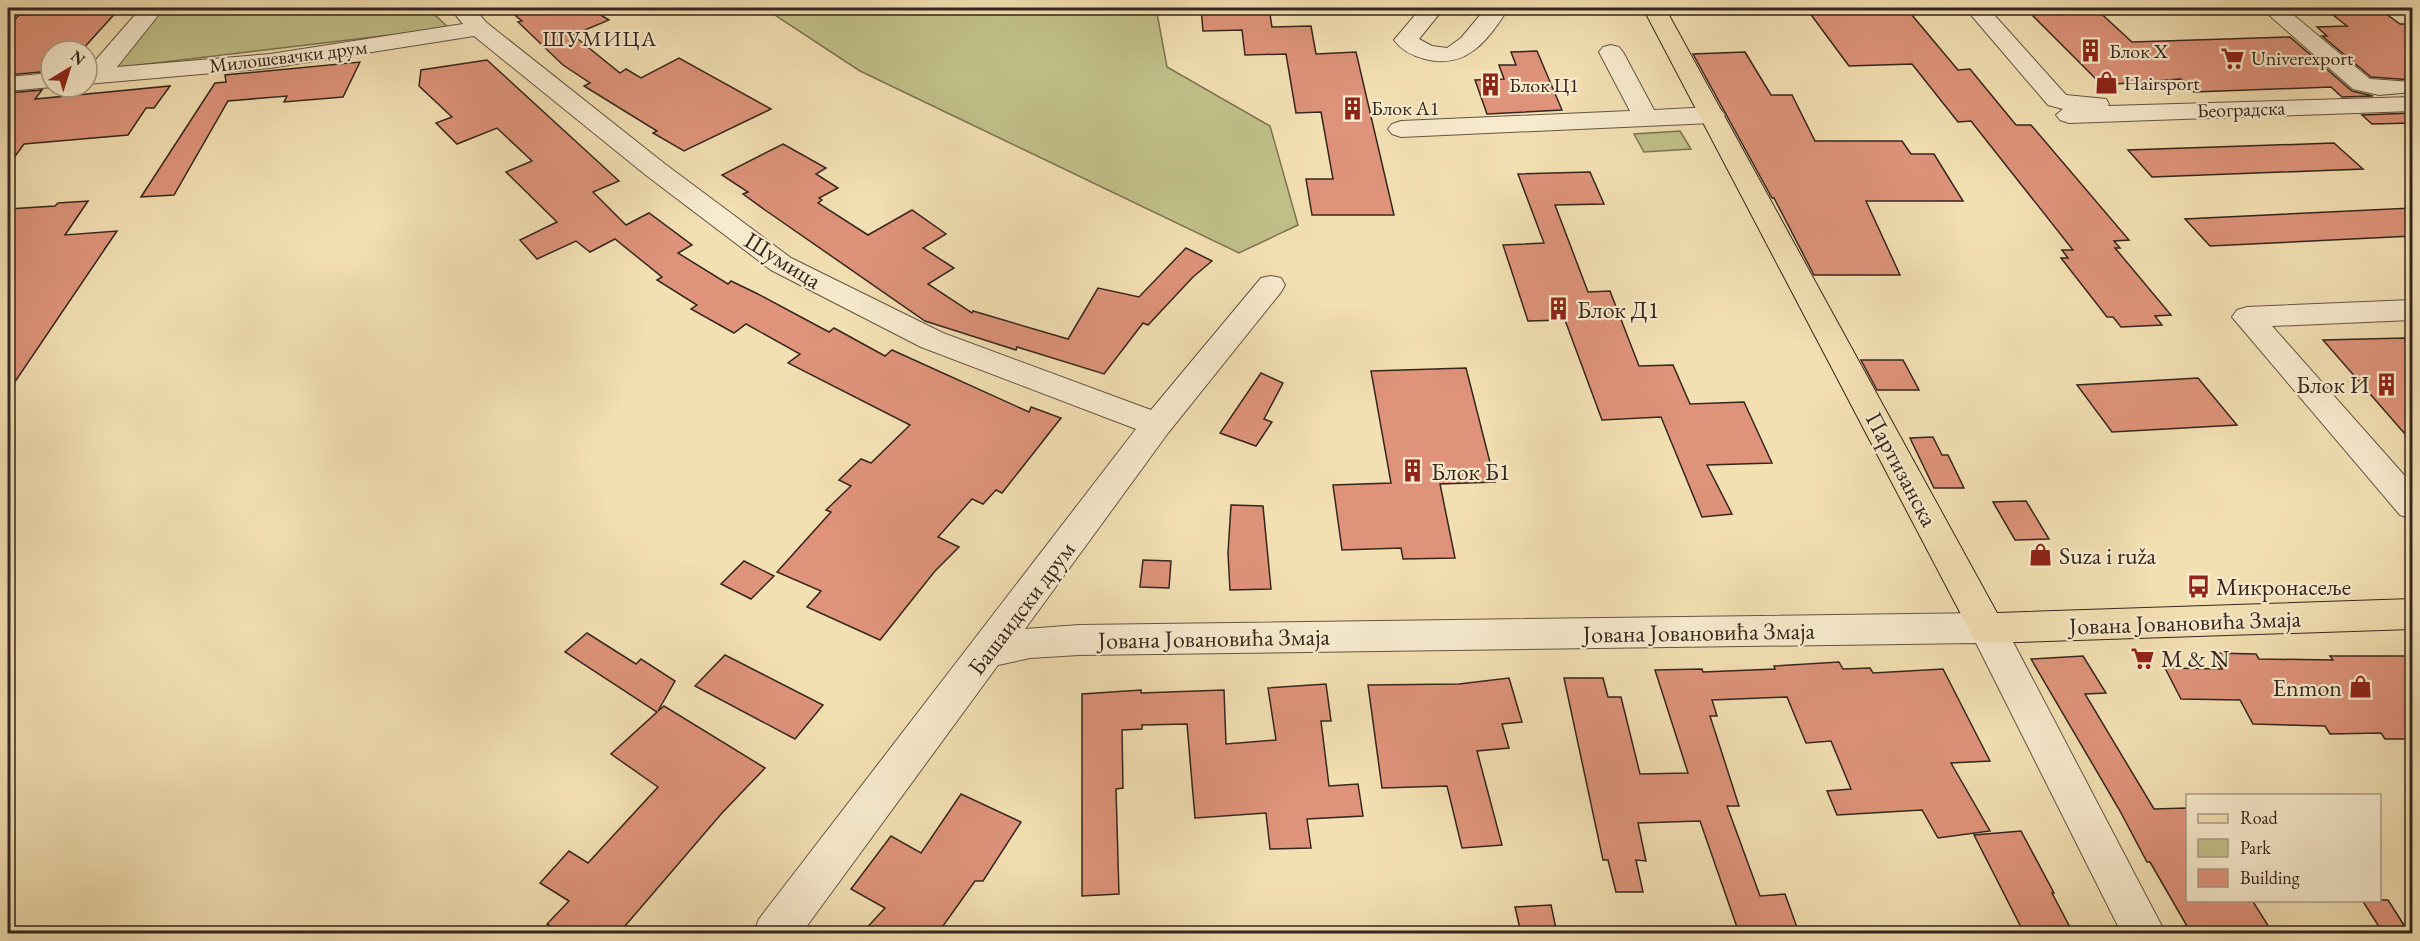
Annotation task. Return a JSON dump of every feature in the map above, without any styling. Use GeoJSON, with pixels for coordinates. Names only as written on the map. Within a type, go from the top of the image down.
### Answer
{"type":"FeatureCollection","features":[{"type":"Feature","properties":{"kind":"main road","name":"Партизанска"},"geometry":{"type":"LineString","coordinates":[[1654,8],[1987,628]]}},
{"type":"Feature","properties":{"kind":"main road","name":"Јована Јовановића Змаја"},"geometry":{"type":"LineString","coordinates":[[1987,628],[2412,614]]}},
{"type":"Feature","properties":{"kind":"street","name":"Милошевачки друм"},"geometry":{"type":"LineString","coordinates":[[99,69],[153,8]]}},
{"type":"Feature","properties":{"kind":"street"},"geometry":{"type":"LineString","coordinates":[[1433,8],[1406,40],[1414,48],[1436,54],[1460,51],[1495,11]]}},
{"type":"Feature","properties":{"kind":"street"},"geometry":{"type":"LineString","coordinates":[[1470,8],[1495,11]]}},
{"type":"Feature","properties":{"kind":"street"},"geometry":{"type":"LineString","coordinates":[[1976,8],[2057,100],[2089,105],[2202,98]]}},
{"type":"Feature","properties":{"kind":"street"},"geometry":{"type":"LineString","coordinates":[[2272,8],[2362,84],[2379,88],[2412,87]]}},
{"type":"Feature","properties":{"kind":"street","name":"Милошевачки друм"},"geometry":{"type":"LineString","coordinates":[[99,76],[270,61],[470,18]]}},
{"type":"Feature","properties":{"kind":"street","name":"Шумица"},"geometry":{"type":"LineString","coordinates":[[470,18],[656,170],[781,264],[932,340],[1157,425]]}},
{"type":"Feature","properties":{"kind":"street"},"geometry":{"type":"LineString","coordinates":[[1611,52],[1646,118]]}},
{"type":"Feature","properties":{"kind":"street"},"geometry":{"type":"LineString","coordinates":[[8,84],[39,81]]}},
{"type":"Feature","properties":{"kind":"street","name":"Београдска"},"geometry":{"type":"LineString","coordinates":[[2412,104],[2077,124],[2412,123]]}},
{"type":"Feature","properties":{"kind":"street"},"geometry":{"type":"LineString","coordinates":[[1401,129],[1712,115]]}},
{"type":"Feature","properties":{"kind":"street","name":"Башаидски друм"},"geometry":{"type":"LineString","coordinates":[[774,933],[1157,425],[1271,285]]}},
{"type":"Feature","properties":{"kind":"street"},"geometry":{"type":"LineString","coordinates":[[2412,310],[2247,317],[2412,506]]}},
{"type":"Feature","properties":{"kind":"street","name":"Јована Јовановића Змаја"},"geometry":{"type":"LineString","coordinates":[[987,652],[1030,643],[1078,640],[1987,628]]}},
{"type":"Feature","properties":{"kind":"street","name":"Партизанска"},"geometry":{"type":"LineString","coordinates":[[1987,628],[2145,933]]}},
{"type":"Feature","properties":{"kind":"green space"},"geometry":{"type":"Polygon","coordinates":[[[163,8],[427,8],[449,28],[114,68],[163,8]]]}},
{"type":"Feature","properties":{"kind":"green space"},"geometry":{"type":"Polygon","coordinates":[[[764,8],[1156,8],[1167,67],[1270,126],[1298,225],[1239,253],[860,71],[764,8]]]}},
{"type":"Feature","properties":{"kind":"green space"},"geometry":{"type":"Polygon","coordinates":[[[1680,131],[1691,149],[1644,152],[1634,134],[1680,131]]]}},
{"type":"Feature","properties":{"kind":"building"},"geometry":{"type":"Polygon","coordinates":[[[74,8],[120,8],[92,39],[39,39],[39,72],[8,75],[8,27],[19,15],[70,13],[74,8]]]}},
{"type":"Feature","properties":{"kind":"building"},"geometry":{"type":"Polygon","coordinates":[[[506,8],[589,8],[609,20],[573,35],[620,73],[626,69],[641,78],[679,58],[771,109],[684,151],[653,133],[657,131],[584,86],[590,83],[563,65],[518,22],[522,21],[506,8]]]}},
{"type":"Feature","properties":{"kind":"building","name":"Блок А1"},"geometry":{"type":"Polygon","coordinates":[[[1201,8],[1269,8],[1272,27],[1311,26],[1316,54],[1356,52],[1394,215],[1312,215],[1306,179],[1333,179],[1321,112],[1296,113],[1286,54],[1245,55],[1242,30],[1203,31],[1201,8]]]}},
{"type":"Feature","properties":{"kind":"building"},"geometry":{"type":"Polygon","coordinates":[[[1806,8],[1906,8],[1958,70],[1970,69],[2016,125],[2031,125],[2129,240],[2114,241],[2120,248],[2115,248],[2171,315],[2155,316],[2162,325],[2121,327],[2113,317],[2107,317],[2061,258],[2068,258],[2062,250],[2073,250],[1971,121],[1958,122],[1912,64],[1849,66],[1806,8]]]}},
{"type":"Feature","properties":{"kind":"building"},"geometry":{"type":"Polygon","coordinates":[[[2025,8],[2095,8],[2132,42],[2290,37],[2352,91],[2373,96],[2342,97],[2331,87],[2194,92],[2181,79],[2102,85],[2025,8]]]}},
{"type":"Feature","properties":{"kind":"building"},"geometry":{"type":"Polygon","coordinates":[[[2324,8],[2378,8],[2400,24],[2412,24],[2412,80],[2371,77],[2322,36],[2327,36],[2317,27],[2347,26],[2324,8]]]}},
{"type":"Feature","properties":{"kind":"building","name":"Блок Ц1"},"geometry":{"type":"Polygon","coordinates":[[[1537,51],[1562,110],[1487,114],[1475,80],[1504,79],[1499,65],[1516,65],[1511,52],[1537,51]]]}},
{"type":"Feature","properties":{"kind":"building"},"geometry":{"type":"Polygon","coordinates":[[[1745,52],[1771,95],[1792,95],[1815,141],[1902,141],[1911,154],[1934,154],[1963,201],[1866,201],[1900,275],[1814,275],[1774,198],[1693,54],[1745,52]]]}},
{"type":"Feature","properties":{"kind":"building"},"geometry":{"type":"Polygon","coordinates":[[[487,60],[619,181],[593,192],[626,225],[649,213],[692,245],[678,253],[728,284],[731,281],[829,332],[834,328],[885,356],[892,350],[1029,412],[1031,407],[1061,418],[1002,493],[996,490],[983,504],[972,499],[938,537],[959,547],[935,571],[880,640],[807,607],[821,591],[777,572],[831,512],[826,510],[851,486],[839,480],[861,459],[871,463],[910,425],[788,363],[800,354],[746,324],[734,333],[691,309],[697,305],[657,280],[662,277],[615,239],[590,252],[576,241],[537,259],[520,240],[557,222],[506,172],[532,161],[497,128],[457,144],[436,123],[452,117],[419,86],[421,70],[487,60]]]}},
{"type":"Feature","properties":{"kind":"building"},"geometry":{"type":"Polygon","coordinates":[[[360,62],[343,97],[284,102],[287,96],[228,101],[174,195],[141,197],[215,83],[226,82],[225,75],[360,62]]]}},
{"type":"Feature","properties":{"kind":"building"},"geometry":{"type":"Polygon","coordinates":[[[170,86],[154,108],[146,108],[128,135],[24,144],[8,166],[8,93],[39,90],[35,99],[99,99],[99,93],[170,86]]]}},
{"type":"Feature","properties":{"kind":"building"},"geometry":{"type":"Polygon","coordinates":[[[2412,113],[2412,123],[2372,124],[2362,115],[2412,113]]]}},
{"type":"Feature","properties":{"kind":"building"},"geometry":{"type":"Polygon","coordinates":[[[2334,143],[2363,169],[2152,177],[2128,150],[2334,143]]]}},
{"type":"Feature","properties":{"kind":"building"},"geometry":{"type":"Polygon","coordinates":[[[783,144],[826,168],[816,174],[838,188],[819,198],[822,200],[818,203],[868,235],[912,210],[946,234],[923,248],[954,268],[928,284],[972,313],[973,311],[1068,339],[1098,288],[1139,297],[1186,248],[1212,261],[1193,277],[1148,325],[1143,323],[1104,374],[1017,347],[1016,350],[925,321],[765,210],[743,194],[748,192],[722,175],[783,144]]]}},
{"type":"Feature","properties":{"kind":"building","name":"Блок Д1"},"geometry":{"type":"Polygon","coordinates":[[[1590,172],[1604,204],[1555,205],[1588,292],[1610,291],[1639,366],[1673,365],[1690,404],[1744,402],[1772,463],[1707,465],[1732,514],[1702,517],[1661,417],[1602,420],[1565,320],[1528,321],[1503,245],[1544,243],[1518,174],[1590,172]]]}},
{"type":"Feature","properties":{"kind":"building"},"geometry":{"type":"Polygon","coordinates":[[[88,201],[65,235],[117,231],[8,392],[8,209],[88,201]]]}},
{"type":"Feature","properties":{"kind":"building"},"geometry":{"type":"Polygon","coordinates":[[[2412,208],[2412,236],[2272,243],[2210,246],[2185,219],[2412,208]]]}},
{"type":"Feature","properties":{"kind":"building","name":"Блок И"},"geometry":{"type":"Polygon","coordinates":[[[2406,338],[2412,346],[2412,442],[2323,340],[2406,338]]]}},
{"type":"Feature","properties":{"kind":"building"},"geometry":{"type":"Polygon","coordinates":[[[1861,360],[1903,360],[1919,390],[1877,390],[1861,360]]]}},
{"type":"Feature","properties":{"kind":"building","name":"Блок Б1"},"geometry":{"type":"Polygon","coordinates":[[[1466,368],[1495,482],[1440,484],[1455,558],[1403,559],[1401,548],[1342,550],[1333,485],[1391,483],[1371,371],[1466,368]]]}},
{"type":"Feature","properties":{"kind":"building"},"geometry":{"type":"Polygon","coordinates":[[[1261,373],[1283,383],[1264,419],[1272,422],[1256,446],[1220,433],[1261,373]]]}},
{"type":"Feature","properties":{"kind":"building"},"geometry":{"type":"Polygon","coordinates":[[[2198,378],[2237,425],[2112,432],[2077,385],[2198,378]]]}},
{"type":"Feature","properties":{"kind":"building"},"geometry":{"type":"Polygon","coordinates":[[[1933,437],[1942,455],[1948,455],[1964,488],[1934,488],[1910,438],[1933,437]]]}},
{"type":"Feature","properties":{"kind":"building"},"geometry":{"type":"Polygon","coordinates":[[[2026,501],[2049,539],[2015,540],[1993,502],[2026,501]]]}},
{"type":"Feature","properties":{"kind":"building"},"geometry":{"type":"Polygon","coordinates":[[[1231,505],[1263,506],[1271,589],[1230,590],[1228,553],[1231,505]]]}},
{"type":"Feature","properties":{"kind":"building"},"geometry":{"type":"Polygon","coordinates":[[[1143,560],[1171,561],[1169,588],[1140,587],[1143,560]]]}},
{"type":"Feature","properties":{"kind":"building"},"geometry":{"type":"Polygon","coordinates":[[[744,561],[774,576],[751,599],[721,584],[744,561]]]}},
{"type":"Feature","properties":{"kind":"building"},"geometry":{"type":"Polygon","coordinates":[[[587,633],[636,664],[641,659],[675,681],[658,711],[664,706],[765,768],[722,813],[619,933],[562,933],[547,924],[569,901],[540,883],[569,851],[588,863],[658,787],[611,754],[657,712],[565,652],[587,633]]]}},
{"type":"Feature","properties":{"kind":"building"},"geometry":{"type":"Polygon","coordinates":[[[2213,653],[2256,654],[2259,659],[2333,660],[2330,656],[2412,656],[2412,739],[2385,739],[2381,733],[2330,734],[2325,726],[2253,724],[2240,700],[2181,699],[2165,668],[2222,669],[2213,653]]]}},
{"type":"Feature","properties":{"kind":"building"},"geometry":{"type":"Polygon","coordinates":[[[725,655],[823,705],[795,739],[695,686],[725,655]]]}},
{"type":"Feature","properties":{"kind":"building"},"geometry":{"type":"Polygon","coordinates":[[[2083,656],[2106,693],[2085,694],[2154,809],[2186,808],[2186,902],[2253,902],[2269,927],[2191,933],[2150,862],[2147,862],[2120,811],[2031,659],[2083,656]]]}},
{"type":"Feature","properties":{"kind":"building"},"geometry":{"type":"Polygon","coordinates":[[[1839,662],[1843,669],[1870,668],[1873,673],[1943,669],[1990,761],[1951,763],[1990,831],[1938,838],[1922,810],[1837,815],[1827,791],[1851,789],[1831,741],[1806,743],[1787,697],[1712,700],[1717,716],[1710,716],[1739,806],[1727,806],[1760,896],[1785,894],[1799,933],[1739,933],[1700,821],[1638,823],[1646,861],[1636,860],[1643,892],[1616,892],[1608,860],[1603,860],[1564,678],[1603,678],[1608,697],[1621,697],[1640,774],[1688,773],[1655,670],[1702,669],[1703,672],[1775,669],[1774,666],[1839,662]]]}},
{"type":"Feature","properties":{"kind":"building"},"geometry":{"type":"Polygon","coordinates":[[[1509,678],[1522,722],[1502,724],[1509,748],[1477,751],[1502,845],[1462,848],[1447,786],[1382,788],[1368,685],[1459,684],[1509,678]]]}},
{"type":"Feature","properties":{"kind":"building"},"geometry":{"type":"Polygon","coordinates":[[[1326,684],[1331,721],[1321,721],[1329,786],[1358,784],[1363,816],[1307,819],[1311,848],[1270,849],[1266,813],[1195,818],[1187,724],[1142,725],[1142,729],[1122,730],[1123,788],[1116,789],[1119,894],[1082,896],[1082,694],[1141,690],[1141,693],[1224,690],[1226,744],[1276,740],[1268,688],[1326,684]]]}},
{"type":"Feature","properties":{"kind":"building"},"geometry":{"type":"Polygon","coordinates":[[[961,794],[1021,822],[983,881],[975,881],[938,933],[862,933],[885,908],[851,889],[891,836],[921,853],[961,794]]]}},
{"type":"Feature","properties":{"kind":"building"},"geometry":{"type":"Polygon","coordinates":[[[2021,831],[2073,933],[2024,933],[1974,835],[2021,831]]]}},
{"type":"Feature","properties":{"kind":"building"},"geometry":{"type":"Polygon","coordinates":[[[2388,900],[2409,933],[2383,933],[2363,902],[2388,900]]]}},
{"type":"Feature","properties":{"kind":"building"},"geometry":{"type":"Polygon","coordinates":[[[1551,905],[1557,933],[1521,933],[1515,907],[1551,905]]]}},
{"type":"Feature","properties":{"kind":"place","name":"Блок Х"},"geometry":{"type":"Point","coordinates":[2091,51]}},
{"type":"Feature","properties":{"kind":"place","name":"Univerexport"},"geometry":{"type":"Point","coordinates":[2233,58]}},
{"type":"Feature","properties":{"kind":"place","name":"Hairsport"},"geometry":{"type":"Point","coordinates":[2106,83]}},
{"type":"Feature","properties":{"kind":"place","name":"Блок Ц1"},"geometry":{"type":"Point","coordinates":[1491,85]}},
{"type":"Feature","properties":{"kind":"place","name":"Блок А1"},"geometry":{"type":"Point","coordinates":[1353,108]}},
{"type":"Feature","properties":{"kind":"place","name":"Блок Д1"},"geometry":{"type":"Point","coordinates":[1559,309]}},
{"type":"Feature","properties":{"kind":"place","name":"Блок И"},"geometry":{"type":"Point","coordinates":[2387,384]}},
{"type":"Feature","properties":{"kind":"place","name":"Блок Б1"},"geometry":{"type":"Point","coordinates":[1413,471]}},
{"type":"Feature","properties":{"kind":"place","name":"Suza i ruža"},"geometry":{"type":"Point","coordinates":[2041,555]}},
{"type":"Feature","properties":{"kind":"place","name":"Микронасеље"},"geometry":{"type":"Point","coordinates":[2198,586]}},
{"type":"Feature","properties":{"kind":"place","name":"M & N"},"geometry":{"type":"Point","coordinates":[2143,658]}},
{"type":"Feature","properties":{"kind":"place","name":"Enmon"},"geometry":{"type":"Point","coordinates":[2360,687]}},
{"type":"Feature","properties":{"kind":"district","name":"ШУМИЦА"},"geometry":{"type":"Point","coordinates":[600,38]}}]}
